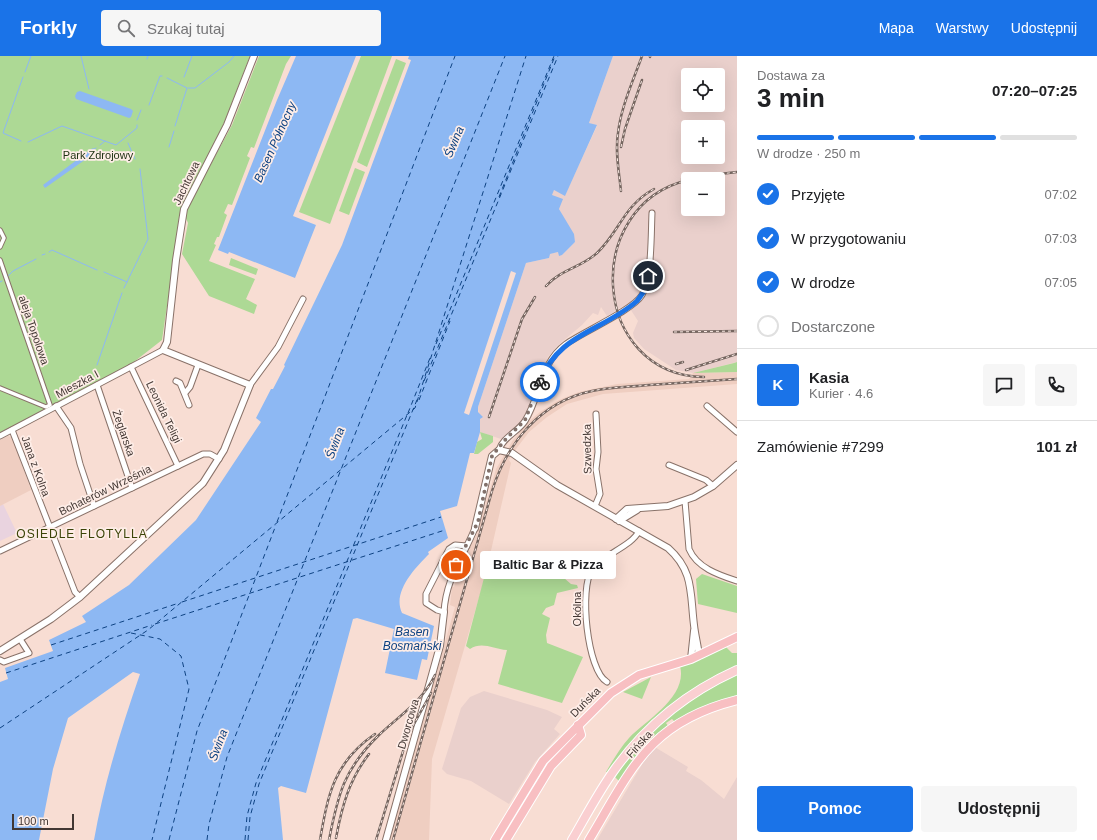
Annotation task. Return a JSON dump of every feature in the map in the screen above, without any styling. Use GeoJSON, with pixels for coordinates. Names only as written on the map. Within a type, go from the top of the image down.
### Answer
{"type":"FeatureCollection","features":[{"type":"Feature","properties":{"kind":"highway","name":"Duńska"},"geometry":{"type":"LineString","coordinates":[[495,840],[543,761],[606,697],[624,684],[645,673],[695,658],[737,637]]}},
{"type":"Feature","properties":{"kind":"highway","name":"Fińska"},"geometry":{"type":"LineString","coordinates":[[589,840],[627,776],[652,743],[671,728],[692,715],[709,708],[737,700]]}},
{"type":"Feature","properties":{"kind":"highway"},"geometry":{"type":"LineString","coordinates":[[506,840],[551,766],[581,735],[578,725]]}},
{"type":"Feature","properties":{"kind":"main road"},"geometry":{"type":"LineString","coordinates":[[572,840],[611,774],[643,735],[661,718],[692,694],[737,670]]}},
{"type":"Feature","properties":{"kind":"street","name":"Jachtowa"},"geometry":{"type":"LineString","coordinates":[[163,350],[167,342],[174,274],[184,209],[227,125],[254,56]]}},
{"type":"Feature","properties":{"kind":"street"},"geometry":{"type":"LineString","coordinates":[[652,213],[648,276],[643,294],[634,304],[559,350],[544,370],[525,420],[505,440],[499,450],[512,453],[557,485],[668,548],[684,566],[691,588],[695,658]]}},
{"type":"Feature","properties":{"kind":"street"},"geometry":{"type":"LineString","coordinates":[[0,230],[4,238],[0,247]]}},
{"type":"Feature","properties":{"kind":"street","name":"aleja Topolowa"},"geometry":{"type":"LineString","coordinates":[[0,260],[50,405],[46,407],[0,388]]}},
{"type":"Feature","properties":{"kind":"street"},"geometry":{"type":"LineString","coordinates":[[0,651],[20,639],[80,597],[191,495],[202,483],[219,459],[250,385],[278,347],[303,299]]}},
{"type":"Feature","properties":{"kind":"street"},"geometry":{"type":"LineString","coordinates":[[163,350],[250,385]]}},
{"type":"Feature","properties":{"kind":"street","name":"Mieszka I"},"geometry":{"type":"LineString","coordinates":[[0,436],[163,350]]}},
{"type":"Feature","properties":{"kind":"street"},"geometry":{"type":"LineString","coordinates":[[184,393],[190,386],[198,365]]}},
{"type":"Feature","properties":{"kind":"street","name":"Leonida Teligi"},"geometry":{"type":"LineString","coordinates":[[131,367],[178,466]]}},
{"type":"Feature","properties":{"kind":"street"},"geometry":{"type":"LineString","coordinates":[[176,381],[180,383],[189,405]]}},
{"type":"Feature","properties":{"kind":"street","name":"Żeglarska"},"geometry":{"type":"LineString","coordinates":[[97,385],[132,488]]}},
{"type":"Feature","properties":{"kind":"street"},"geometry":{"type":"LineString","coordinates":[[56,406],[71,428],[80,464],[94,506]]}},
{"type":"Feature","properties":{"kind":"street"},"geometry":{"type":"LineString","coordinates":[[707,406],[737,432]]}},
{"type":"Feature","properties":{"kind":"street","name":"Szwedzka"},"geometry":{"type":"LineString","coordinates":[[595,506],[600,495],[596,469],[598,452],[596,414]]}},
{"type":"Feature","properties":{"kind":"street","name":"Jana z Kolna"},"geometry":{"type":"LineString","coordinates":[[12,430],[75,592],[80,597]]}},
{"type":"Feature","properties":{"kind":"street","name":"Dworcowa"},"geometry":{"type":"LineString","coordinates":[[386,840],[439,650],[448,584],[475,528],[490,463],[494,453],[499,450]]}},
{"type":"Feature","properties":{"kind":"street","name":"Bohaterów Września"},"geometry":{"type":"LineString","coordinates":[[0,551],[205,454],[219,459]]}},
{"type":"Feature","properties":{"kind":"street"},"geometry":{"type":"LineString","coordinates":[[669,465],[706,480],[713,486]]}},
{"type":"Feature","properties":{"kind":"street"},"geometry":{"type":"LineString","coordinates":[[618,520],[627,509],[635,511],[685,501],[713,486],[737,465]]}},
{"type":"Feature","properties":{"kind":"street"},"geometry":{"type":"LineString","coordinates":[[685,501],[688,549],[691,555],[695,561],[706,568],[737,581]]}},
{"type":"Feature","properties":{"kind":"street"},"geometry":{"type":"LineString","coordinates":[[635,511],[631,520],[636,530]]}},
{"type":"Feature","properties":{"kind":"street","name":"Okólna"},"geometry":{"type":"LineString","coordinates":[[607,682],[595,668],[585,624],[587,579],[596,565],[632,540],[636,530]]}},
{"type":"Feature","properties":{"kind":"street"},"geometry":{"type":"LineString","coordinates":[[444,612],[436,610],[426,603],[426,594],[449,549],[455,545],[467,546]]}},
{"type":"Feature","properties":{"kind":"street"},"geometry":{"type":"LineString","coordinates":[[0,660],[4,662],[28,651],[20,639]]}},
{"type":"Feature","properties":{"kind":"shaded area"},"geometry":{"type":"Polygon","coordinates":[[[613,56],[737,56],[737,362],[693,373],[676,370],[644,349],[634,338],[633,333],[638,321],[627,304],[607,316],[601,307],[598,315],[593,313],[582,325],[557,346],[548,357],[525,416],[519,425],[501,439],[480,432],[478,407],[526,263],[549,258],[549,254],[558,252],[562,255],[575,242],[559,209],[559,199],[551,195],[554,190],[565,195],[597,126],[589,123],[613,56]]]}},
{"type":"Feature","properties":{"kind":"shaded area"},"geometry":{"type":"Polygon","coordinates":[[[737,372],[737,384],[603,394],[567,404],[547,417],[529,432],[516,449],[509,460],[511,463],[485,577],[432,759],[429,840],[389,840],[455,607],[450,605],[452,587],[454,587],[464,557],[477,534],[496,469],[513,440],[528,422],[540,412],[559,400],[579,392],[617,384],[689,379],[693,373],[737,372]]]}},
{"type":"Feature","properties":{"kind":"shaded area"},"geometry":{"type":"Polygon","coordinates":[[[8,436],[12,437],[31,490],[0,506],[0,440],[8,436]]]}},
{"type":"Feature","properties":{"kind":"shaded area"},"geometry":{"type":"Polygon","coordinates":[[[3,504],[17,533],[0,541],[0,506],[3,504]]]}},
{"type":"Feature","properties":{"kind":"shaded area"},"geometry":{"type":"Polygon","coordinates":[[[484,691],[547,710],[562,717],[554,729],[560,734],[535,762],[509,804],[471,781],[447,774],[442,769],[461,708],[470,697],[484,691]]]}},
{"type":"Feature","properties":{"kind":"shaded area"},"geometry":{"type":"Polygon","coordinates":[[[653,746],[688,767],[686,771],[701,780],[724,799],[737,777],[737,840],[597,840],[653,746]]]}},
{"type":"Feature","properties":{"kind":"green space","name":"Park Zdrojowy"},"geometry":{"type":"Polygon","coordinates":[[[0,56],[250,56],[221,131],[181,211],[162,340],[130,365],[0,433],[0,56]]]}},
{"type":"Feature","properties":{"kind":"green space"},"geometry":{"type":"Polygon","coordinates":[[[259,56],[291,56],[286,64],[254,148],[251,147],[247,156],[250,158],[232,205],[228,204],[224,213],[227,215],[219,237],[217,237],[214,244],[216,245],[209,261],[255,279],[246,299],[257,305],[254,314],[209,296],[182,254],[188,223],[184,214],[232,125],[259,56]]]}},
{"type":"Feature","properties":{"kind":"green space"},"geometry":{"type":"Polygon","coordinates":[[[361,56],[392,56],[330,224],[299,212],[361,56]]]}},
{"type":"Feature","properties":{"kind":"green space"},"geometry":{"type":"Polygon","coordinates":[[[396,59],[406,63],[367,167],[357,162],[396,59]]]}},
{"type":"Feature","properties":{"kind":"green space"},"geometry":{"type":"Polygon","coordinates":[[[355,168],[365,172],[349,215],[339,211],[355,168]]]}},
{"type":"Feature","properties":{"kind":"green space"},"geometry":{"type":"Polygon","coordinates":[[[231,258],[258,269],[256,275],[229,265],[231,258]]]}},
{"type":"Feature","properties":{"kind":"green space"},"geometry":{"type":"Polygon","coordinates":[[[737,362],[737,372],[693,373],[734,363],[737,362]]]}},
{"type":"Feature","properties":{"kind":"green space"},"geometry":{"type":"Polygon","coordinates":[[[480,432],[493,436],[493,442],[478,454],[474,454],[477,442],[482,439],[480,432]]]}},
{"type":"Feature","properties":{"kind":"green space"},"geometry":{"type":"Polygon","coordinates":[[[489,559],[564,578],[571,584],[577,585],[578,588],[557,593],[554,605],[546,608],[542,614],[550,618],[546,635],[547,643],[583,657],[562,703],[498,684],[507,650],[483,646],[470,649],[466,646],[489,559]]]}},
{"type":"Feature","properties":{"kind":"green space"},"geometry":{"type":"Polygon","coordinates":[[[702,574],[737,586],[737,613],[698,604],[696,579],[702,574]]]}},
{"type":"Feature","properties":{"kind":"green space"},"geometry":{"type":"Polygon","coordinates":[[[726,647],[732,653],[737,653],[737,666],[706,682],[608,772],[606,772],[629,738],[656,715],[672,697],[678,687],[681,677],[680,666],[726,647]]]}},
{"type":"Feature","properties":{"kind":"green space"},"geometry":{"type":"Polygon","coordinates":[[[737,674],[737,698],[675,722],[672,719],[666,723],[668,726],[641,752],[620,782],[615,777],[626,760],[639,745],[668,717],[702,694],[737,674]]]}},
{"type":"Feature","properties":{"kind":"green space"},"geometry":{"type":"Polygon","coordinates":[[[651,677],[642,699],[623,692],[651,677]]]}},
{"type":"Feature","properties":{"kind":"water","name":"Basen Północny"},"geometry":{"type":"Polygon","coordinates":[[[296,56],[356,56],[293,216],[316,225],[295,278],[229,252],[228,254],[218,250],[277,100],[296,56]]]}},
{"type":"Feature","properties":{"kind":"water"},"geometry":{"type":"Polygon","coordinates":[[[409,56],[613,56],[589,123],[597,125],[565,196],[554,190],[552,195],[563,199],[559,209],[574,234],[575,242],[562,255],[559,256],[558,252],[550,254],[549,258],[526,263],[478,407],[478,412],[483,417],[480,419],[480,432],[474,453],[470,453],[457,506],[440,511],[448,538],[428,552],[429,554],[417,566],[402,589],[400,605],[402,613],[434,626],[427,660],[422,659],[417,680],[385,673],[394,629],[357,618],[353,619],[306,793],[281,786],[278,788],[283,840],[94,840],[114,756],[140,674],[133,672],[68,718],[53,769],[39,840],[0,840],[0,682],[8,679],[5,668],[53,651],[49,640],[86,622],[82,616],[129,585],[196,520],[261,422],[256,418],[285,366],[284,365],[342,245],[411,60],[408,59],[409,56]]]}},
{"type":"Feature","properties":{"kind":"water"},"geometry":{"type":"Polygon","coordinates":[[[80,91],[131,109],[133,111],[131,117],[129,118],[76,99],[75,96],[77,92],[80,91]]]}},
{"type":"Feature","properties":{"kind":"water"},"geometry":{"type":"Polygon","coordinates":[[[93,148],[96,152],[45,188],[43,185],[93,148]]]}},
{"type":"Feature","properties":{"kind":"pier"},"geometry":{"type":"Polygon","coordinates":[[[511,271],[516,273],[469,415],[464,413],[511,271]]]}},
{"type":"Feature","properties":{"kind":"waterway"},"geometry":{"type":"LineString","coordinates":[[25,72],[31,56]]}},
{"type":"Feature","properties":{"kind":"waterway"},"geometry":{"type":"LineString","coordinates":[[81,56],[89,89]]}},
{"type":"Feature","properties":{"kind":"waterway"},"geometry":{"type":"LineString","coordinates":[[184,77],[192,56]]}},
{"type":"Feature","properties":{"kind":"waterway"},"geometry":{"type":"LineString","coordinates":[[188,88],[195,88],[229,62],[234,56]]}},
{"type":"Feature","properties":{"kind":"waterway"},"geometry":{"type":"LineString","coordinates":[[149,105],[160,76],[162,76]]}},
{"type":"Feature","properties":{"kind":"waterway"},"geometry":{"type":"LineString","coordinates":[[21,141],[3,133],[23,77]]}},
{"type":"Feature","properties":{"kind":"waterway"},"geometry":{"type":"LineString","coordinates":[[167,78],[187,88],[175,126]]}},
{"type":"Feature","properties":{"kind":"waterway"},"geometry":{"type":"LineString","coordinates":[[137,120],[141,110]]}},
{"type":"Feature","properties":{"kind":"waterway"},"geometry":{"type":"LineString","coordinates":[[28,142],[62,126],[116,145],[137,128],[137,125]]}},
{"type":"Feature","properties":{"kind":"waterway"},"geometry":{"type":"LineString","coordinates":[[169,147],[174,131]]}},
{"type":"Feature","properties":{"kind":"waterway"},"geometry":{"type":"LineString","coordinates":[[100,145],[105,141]]}},
{"type":"Feature","properties":{"kind":"waterway"},"geometry":{"type":"LineString","coordinates":[[128,143],[135,159]]}},
{"type":"Feature","properties":{"kind":"waterway"},"geometry":{"type":"LineString","coordinates":[[124,288],[148,239],[140,169]]}},
{"type":"Feature","properties":{"kind":"waterway"},"geometry":{"type":"LineString","coordinates":[[49,252],[52,250],[97,270]]}},
{"type":"Feature","properties":{"kind":"waterway"},"geometry":{"type":"LineString","coordinates":[[8,276],[13,271],[36,259]]}},
{"type":"Feature","properties":{"kind":"waterway"},"geometry":{"type":"LineString","coordinates":[[104,272],[127,282]]}},
{"type":"Feature","properties":{"kind":"waterway"},"geometry":{"type":"LineString","coordinates":[[97,365],[122,293]]}},
{"type":"Feature","properties":{"kind":"ferry route"},"geometry":{"type":"LineString","coordinates":[[277,522],[455,56]]}},
{"type":"Feature","properties":{"kind":"ferry route"},"geometry":{"type":"LineString","coordinates":[[207,840],[209,824],[227,757],[505,56]]}},
{"type":"Feature","properties":{"kind":"ferry route"},"geometry":{"type":"LineString","coordinates":[[0,728],[148,630],[415,408],[526,56]]}},
{"type":"Feature","properties":{"kind":"ferry route"},"geometry":{"type":"LineString","coordinates":[[436,344],[554,56]]}},
{"type":"Feature","properties":{"kind":"ferry route"},"geometry":{"type":"LineString","coordinates":[[499,197],[555,56]]}},
{"type":"Feature","properties":{"kind":"ferry route"},"geometry":{"type":"LineString","coordinates":[[424,381],[558,56]]}},
{"type":"Feature","properties":{"kind":"ferry route"},"geometry":{"type":"LineString","coordinates":[[419,400],[450,321]]}},
{"type":"Feature","properties":{"kind":"ferry route"},"geometry":{"type":"LineString","coordinates":[[408,413],[430,358]]}},
{"type":"Feature","properties":{"kind":"ferry route"},"geometry":{"type":"LineString","coordinates":[[248,840],[250,817],[259,784],[419,395]]}},
{"type":"Feature","properties":{"kind":"ferry route"},"geometry":{"type":"LineString","coordinates":[[245,840],[247,816],[256,783],[407,415]]}},
{"type":"Feature","properties":{"kind":"ferry route"},"geometry":{"type":"LineString","coordinates":[[182,602],[441,517]]}},
{"type":"Feature","properties":{"kind":"ferry route"},"geometry":{"type":"LineString","coordinates":[[169,840],[197,731],[276,525]]}},
{"type":"Feature","properties":{"kind":"ferry route"},"geometry":{"type":"LineString","coordinates":[[155,624],[445,530]]}},
{"type":"Feature","properties":{"kind":"ferry route"},"geometry":{"type":"LineString","coordinates":[[51,645],[179,603]]}},
{"type":"Feature","properties":{"kind":"ferry route"},"geometry":{"type":"LineString","coordinates":[[6,673],[152,625]]}},
{"type":"Feature","properties":{"kind":"ferry route"},"geometry":{"type":"LineString","coordinates":[[131,633],[160,639],[181,656],[189,689],[152,840]]}},
{"type":"Feature","properties":{"kind":"railway"},"geometry":{"type":"LineString","coordinates":[[621,191],[617,155],[618,133],[631,84],[642,56]]}},
{"type":"Feature","properties":{"kind":"railway"},"geometry":{"type":"LineString","coordinates":[[621,147],[625,129],[642,80]]}},
{"type":"Feature","properties":{"kind":"railway"},"geometry":{"type":"LineString","coordinates":[[725,173],[737,172]]}},
{"type":"Feature","properties":{"kind":"railway"},"geometry":{"type":"LineString","coordinates":[[681,183],[653,196],[629,221],[616,253],[613,288],[621,321],[639,349],[666,369],[704,377]]}},
{"type":"Feature","properties":{"kind":"railway"},"geometry":{"type":"LineString","coordinates":[[546,286],[564,272],[585,262],[597,253],[605,245],[635,203],[654,189]]}},
{"type":"Feature","properties":{"kind":"railway"},"geometry":{"type":"LineString","coordinates":[[489,417],[522,319],[535,297]]}},
{"type":"Feature","properties":{"kind":"railway"},"geometry":{"type":"LineString","coordinates":[[674,332],[737,331]]}},
{"type":"Feature","properties":{"kind":"railway"},"geometry":{"type":"LineString","coordinates":[[686,370],[737,354]]}},
{"type":"Feature","properties":{"kind":"railway"},"geometry":{"type":"LineString","coordinates":[[676,364],[683,362]]}},
{"type":"Feature","properties":{"kind":"railway"},"geometry":{"type":"LineString","coordinates":[[393,840],[492,491],[498,473],[517,441],[528,427],[541,415],[573,396],[592,391],[620,387],[737,379]]}},
{"type":"Feature","properties":{"kind":"railway"},"geometry":{"type":"LineString","coordinates":[[329,840],[336,809],[344,783],[350,771],[367,747],[417,701],[430,685],[435,675]]}},
{"type":"Feature","properties":{"kind":"railway"},"geometry":{"type":"LineString","coordinates":[[376,840],[408,735],[431,693]]}},
{"type":"Feature","properties":{"kind":"railway"},"geometry":{"type":"LineString","coordinates":[[320,840],[326,808],[335,780],[350,756],[375,734]]}},
{"type":"Feature","properties":{"kind":"railway"},"geometry":{"type":"LineString","coordinates":[[336,838],[347,794],[356,774],[369,754]]}},
{"type":"Feature","properties":{"kind":"way so far"},"geometry":{"type":"LineString","coordinates":[[456,565],[478,522],[492,456],[499,450],[500,446],[505,440],[518,429],[529,414],[540,382]]}},
{"type":"Feature","properties":{"kind":"place","name":"Baltic Bar & Pizza"},"geometry":{"type":"Point","coordinates":[456,565]}},
{"type":"Feature","properties":{"kind":"district","name":"OSIEDLE FLOTYLLA"},"geometry":{"type":"Point","coordinates":[82,534]}},
{"type":"Feature","properties":{"kind":"route"},"geometry":{"type":"LineString","coordinates":[[540,382],[547,365],[565,345],[634,304],[643,294],[648,276]]}},
{"type":"Feature","properties":{"kind":"water label","name":"Świna"},"geometry":{"type":"Point","coordinates":[454,142]}},
{"type":"Feature","properties":{"kind":"water label","name":"Świna"},"geometry":{"type":"Point","coordinates":[335,443]}},
{"type":"Feature","properties":{"kind":"water label","name":"Basen Bosmański"},"geometry":{"type":"Point","coordinates":[412,639]}},
{"type":"Feature","properties":{"kind":"water label","name":"Świna"},"geometry":{"type":"Point","coordinates":[218,745]}}]}
